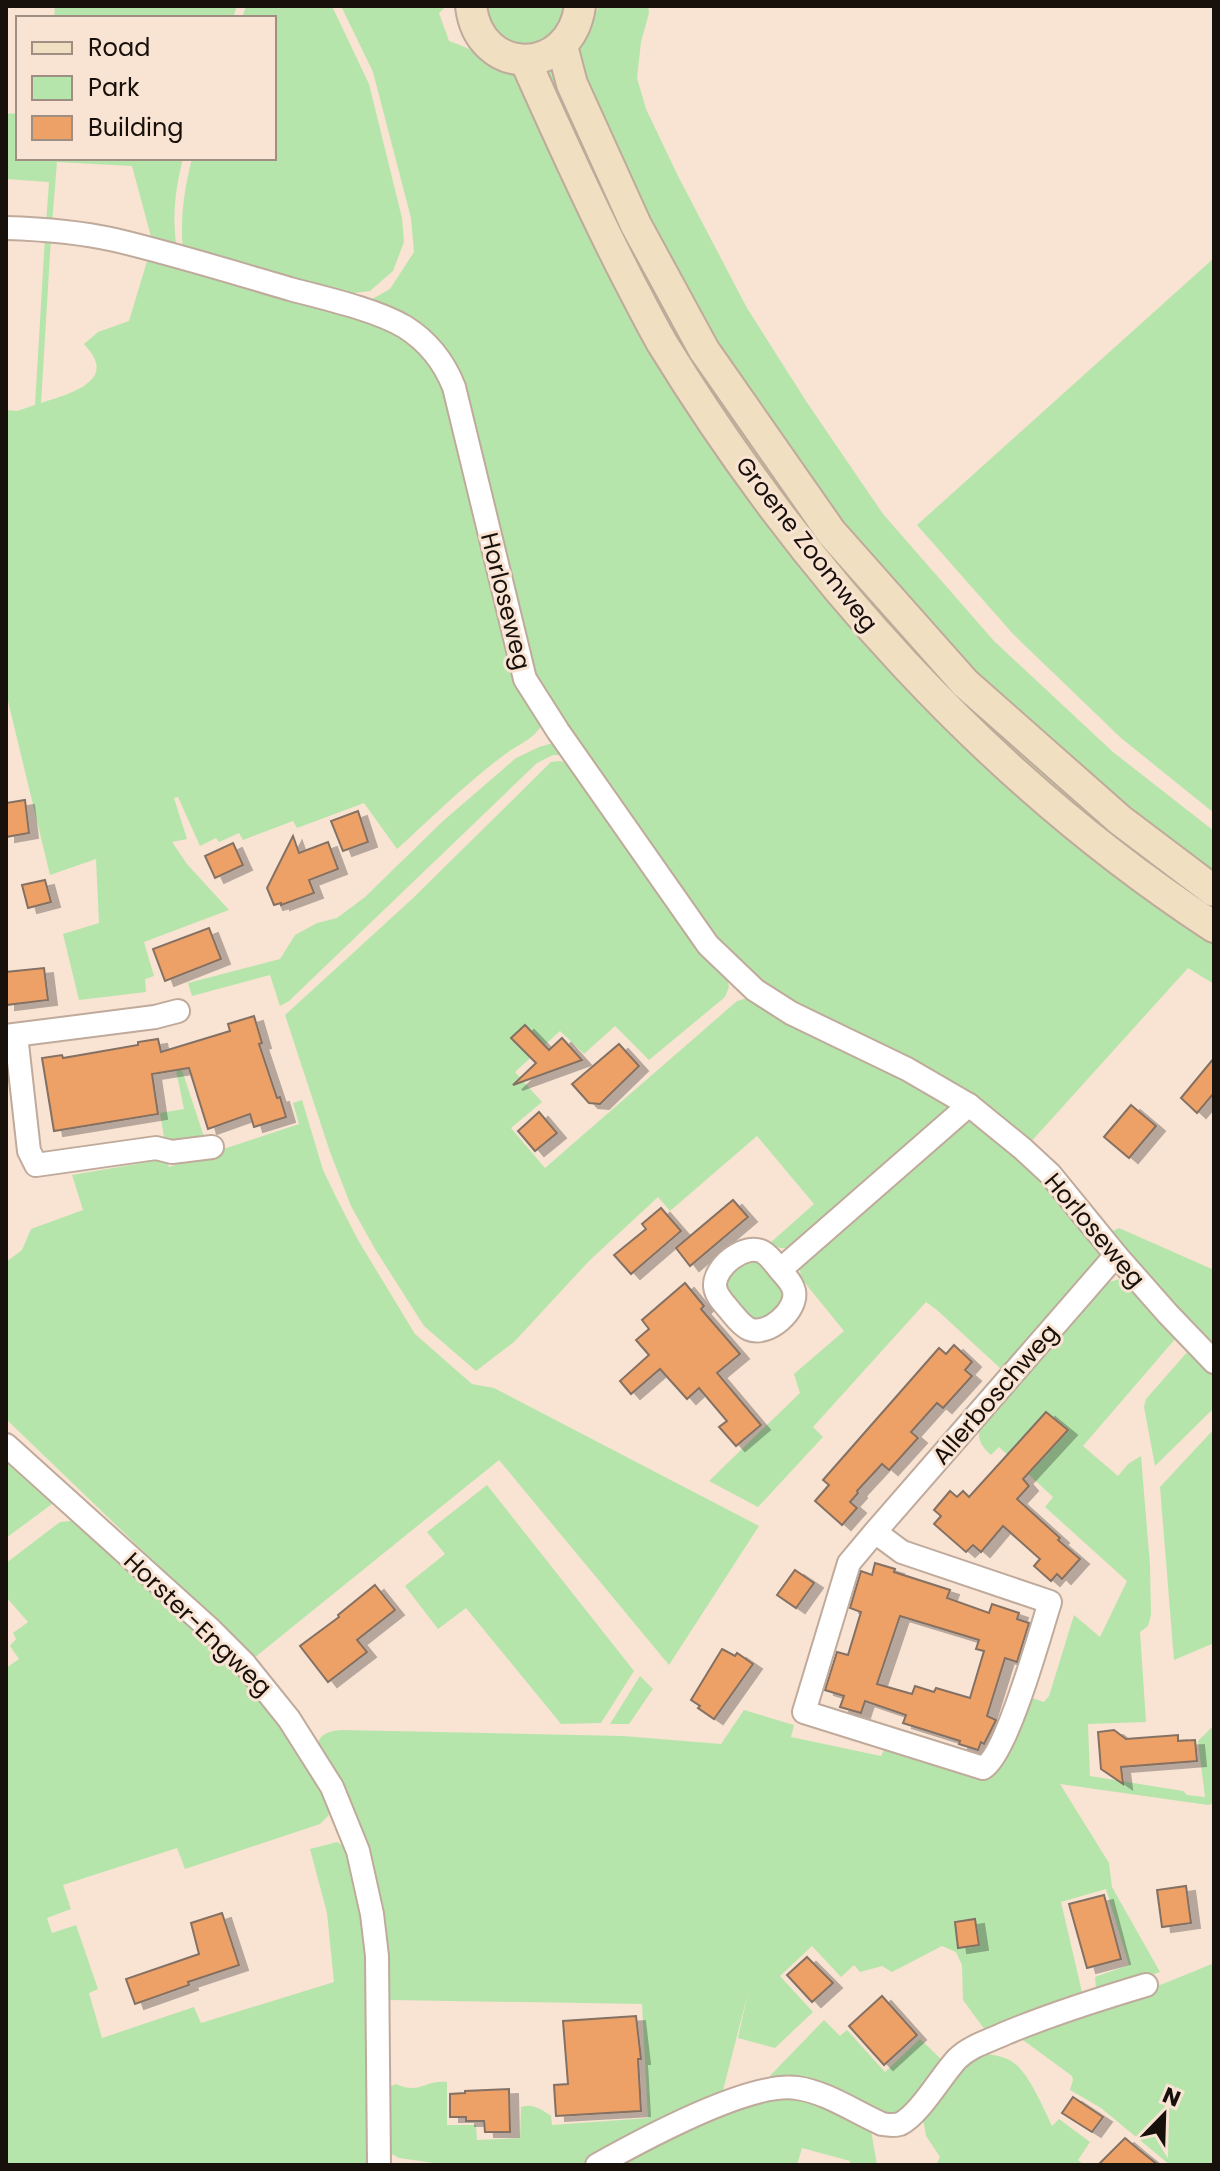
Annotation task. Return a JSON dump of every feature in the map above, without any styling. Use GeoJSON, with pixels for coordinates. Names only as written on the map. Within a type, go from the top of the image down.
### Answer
{"type":"FeatureCollection","features":[{"type":"Feature","properties":{"kind":"main road"},"geometry":{"type":"LineString","coordinates":[[471,6],[474,24],[482,39],[501,54],[525,60],[545,57],[562,46],[575,29],[580,6]]}},
{"type":"Feature","properties":{"kind":"main road","name":"Groene Zoomweg"},"geometry":{"type":"LineString","coordinates":[[562,46],[572,84],[636,225],[704,350],[831,532],[965,683],[1120,820],[1214,891]]}},
{"type":"Feature","properties":{"kind":"main road","name":"Groene Zoomweg"},"geometry":{"type":"LineString","coordinates":[[525,60],[600,224],[661,341],[753,479],[855,610],[931,693],[1008,767],[1087,835],[1169,898],[1214,927]]}},
{"type":"Feature","properties":{"kind":"street","name":"Horloseweg"},"geometry":{"type":"LineString","coordinates":[[6,228],[95,237],[182,258],[389,319],[428,344],[454,387],[525,679],[708,945],[755,990],[791,1013],[907,1069],[969,1105],[1050,1174],[1116,1255],[1214,1362]]}},
{"type":"Feature","properties":{"kind":"street"},"geometry":{"type":"LineString","coordinates":[[178,1011],[155,1017],[11,1035],[29,1151],[36,1165],[156,1148],[172,1152],[212,1147]]}},
{"type":"Feature","properties":{"kind":"street"},"geometry":{"type":"LineString","coordinates":[[780,1270],[969,1105]]}},
{"type":"Feature","properties":{"kind":"street","name":"Allerboschweg"},"geometry":{"type":"LineString","coordinates":[[875,1532],[902,1552],[1050,1602],[1006,1735],[990,1764],[983,1768],[804,1712],[849,1563],[875,1532],[1116,1255]]}},
{"type":"Feature","properties":{"kind":"street","name":"Horster-Engweg"},"geometry":{"type":"LineString","coordinates":[[6,1445],[244,1663],[289,1719],[332,1787],[358,1851],[372,1914],[377,1956],[379,2165]]}},
{"type":"Feature","properties":{"kind":"street"},"geometry":{"type":"LineString","coordinates":[[597,2165],[691,2118],[764,2089],[807,2089],[891,2126],[912,2115],[957,2059],[969,2049],[1091,2001],[1146,1985]]}},
{"type":"Feature","properties":{"kind":"green space"},"geometry":{"type":"Polygon","coordinates":[[[55,6],[237,6],[234,16],[54,16],[55,6]]]}},
{"type":"Feature","properties":{"kind":"green space"},"geometry":{"type":"Polygon","coordinates":[[[246,6],[332,6],[369,84],[402,218],[404,242],[393,271],[370,291],[337,295],[183,251],[183,204],[192,160],[276,160],[276,16],[243,16],[246,6]]]}},
{"type":"Feature","properties":{"kind":"green space"},"geometry":{"type":"Polygon","coordinates":[[[341,6],[446,6],[439,13],[449,41],[468,48],[520,80],[621,284],[878,650],[1214,940],[1214,984],[1188,968],[1029,1144],[793,1005],[716,942],[538,687],[462,389],[367,302],[390,289],[414,252],[411,218],[373,72],[341,6]]]}},
{"type":"Feature","properties":{"kind":"green space"},"geometry":{"type":"Polygon","coordinates":[[[485,6],[565,6],[559,23],[550,35],[538,42],[525,44],[501,34],[491,22],[485,6]]]}},
{"type":"Feature","properties":{"kind":"green space"},"geometry":{"type":"Polygon","coordinates":[[[599,6],[648,6],[637,78],[646,109],[747,308],[883,514],[994,641],[1113,752],[1214,831],[1214,878],[1125,813],[972,677],[838,524],[712,343],[641,215],[576,64],[583,35],[599,6]]]}},
{"type":"Feature","properties":{"kind":"green space"},"geometry":{"type":"Polygon","coordinates":[[[558,67],[829,543],[1214,899],[1214,918],[1147,869],[961,709],[817,551],[660,323],[542,72],[558,67]]]}},
{"type":"Feature","properties":{"kind":"green space"},"geometry":{"type":"Polygon","coordinates":[[[16,113],[16,160],[183,160],[175,204],[177,250],[153,244],[132,166],[57,162],[52,224],[46,223],[49,182],[6,179],[6,114],[16,113]]]}},
{"type":"Feature","properties":{"kind":"green space"},"geometry":{"type":"Polygon","coordinates":[[[45,237],[51,238],[41,403],[68,394],[94,377],[97,369],[95,360],[84,344],[98,332],[129,321],[148,258],[367,320],[409,339],[440,371],[543,722],[534,735],[481,773],[397,849],[364,803],[297,828],[293,821],[243,840],[239,833],[219,842],[216,838],[200,846],[178,797],[174,798],[187,839],[172,842],[187,864],[229,910],[144,942],[154,976],[145,979],[146,992],[79,1000],[63,934],[99,923],[96,859],[50,875],[6,693],[6,410],[17,411],[35,405],[45,237]]]}},
{"type":"Feature","properties":{"kind":"green space"},"geometry":{"type":"Polygon","coordinates":[[[1214,258],[1214,813],[1121,738],[1013,634],[917,525],[1214,258]]]}},
{"type":"Feature","properties":{"kind":"green space"},"geometry":{"type":"Polygon","coordinates":[[[557,742],[566,755],[553,755],[537,763],[289,1001],[280,1006],[270,975],[192,996],[188,983],[280,959],[295,935],[317,923],[337,918],[365,897],[443,821],[516,758],[557,742]]]}},
{"type":"Feature","properties":{"kind":"green space"},"geometry":{"type":"Polygon","coordinates":[[[551,762],[572,764],[697,943],[727,979],[729,987],[725,997],[649,1060],[615,1026],[584,1054],[560,1031],[515,1072],[542,1102],[511,1128],[545,1168],[737,1001],[747,998],[759,1001],[885,1065],[948,1104],[946,1114],[789,1248],[770,1243],[814,1204],[757,1136],[670,1211],[658,1197],[589,1261],[514,1342],[476,1371],[424,1326],[351,1206],[285,1015],[411,900],[551,762]]]}},
{"type":"Feature","properties":{"kind":"green space"},"geometry":{"type":"Polygon","coordinates":[[[177,1055],[205,1140],[165,1143],[160,1113],[184,1109],[173,1056],[177,1055]]]}},
{"type":"Feature","properties":{"kind":"green space"},"geometry":{"type":"Polygon","coordinates":[[[302,1100],[323,1170],[337,1199],[415,1334],[472,1384],[494,1388],[759,1526],[669,1665],[499,1460],[254,1658],[6,1419],[6,1262],[22,1250],[31,1229],[83,1210],[72,1175],[166,1159],[169,1167],[299,1124],[293,1103],[302,1100]]]}},
{"type":"Feature","properties":{"kind":"green space"},"geometry":{"type":"Polygon","coordinates":[[[973,1121],[981,1123],[1062,1199],[1101,1252],[1096,1260],[1001,1369],[926,1302],[813,1427],[823,1437],[758,1507],[709,1481],[800,1393],[794,1374],[844,1331],[801,1278],[803,1260],[962,1125],[973,1121]]]}},
{"type":"Feature","properties":{"kind":"green space"},"geometry":{"type":"Polygon","coordinates":[[[1119,1228],[1214,1270],[1214,1351],[1109,1233],[1119,1228]]]}},
{"type":"Feature","properties":{"kind":"green space"},"geometry":{"type":"Polygon","coordinates":[[[745,1260],[758,1260],[785,1292],[774,1312],[759,1320],[753,1321],[726,1290],[726,1279],[745,1260]]]}},
{"type":"Feature","properties":{"kind":"green space"},"geometry":{"type":"Polygon","coordinates":[[[1120,1279],[1129,1282],[1176,1338],[1083,1446],[1118,1476],[1128,1464],[1141,1456],[1150,1565],[1151,1615],[1148,1626],[1140,1632],[1146,1722],[1088,1724],[1090,1776],[1205,1797],[1198,1741],[1213,1726],[1214,1803],[1208,1805],[1060,1784],[1109,1863],[1112,1887],[1160,1972],[1102,1991],[1096,1988],[1095,1977],[1129,1965],[1106,1889],[1061,1902],[1082,1992],[1079,1999],[985,2030],[963,2000],[962,1965],[956,1952],[942,1946],[892,1972],[882,1966],[860,1972],[854,1965],[841,1977],[812,1946],[780,1976],[813,2012],[775,2048],[738,2038],[748,1993],[721,2098],[627,2144],[578,2165],[448,2165],[399,2158],[388,2152],[386,2089],[396,2084],[417,2088],[447,2082],[447,2125],[476,2125],[477,2140],[520,2138],[521,2107],[525,2106],[537,2108],[551,2116],[552,2125],[648,2118],[642,2004],[390,2000],[384,1918],[373,1864],[350,1801],[318,1744],[321,1737],[341,1730],[623,1736],[721,1744],[744,1710],[794,1725],[791,1737],[881,1756],[885,1748],[987,1776],[1015,1743],[1029,1697],[1044,1702],[1049,1696],[1074,1615],[1100,1637],[1127,1581],[1045,1507],[1053,1497],[999,1447],[991,1455],[987,1451],[979,1438],[980,1425],[1106,1283],[1120,1279]]]}},
{"type":"Feature","properties":{"kind":"green space"},"geometry":{"type":"Polygon","coordinates":[[[1189,1350],[1214,1375],[1214,1408],[1155,1466],[1144,1407],[1146,1399],[1189,1350]]]}},
{"type":"Feature","properties":{"kind":"green space"},"geometry":{"type":"Polygon","coordinates":[[[1214,1429],[1214,1643],[1174,1660],[1160,1487],[1214,1429]]]}},
{"type":"Feature","properties":{"kind":"green space"},"geometry":{"type":"Polygon","coordinates":[[[6,1457],[51,1498],[52,1504],[6,1538],[6,1457]]]}},
{"type":"Feature","properties":{"kind":"green space"},"geometry":{"type":"Polygon","coordinates":[[[487,1485],[634,1671],[601,1723],[561,1724],[466,1608],[438,1629],[405,1586],[445,1554],[427,1532],[487,1485]]]}},
{"type":"Feature","properties":{"kind":"green space"},"geometry":{"type":"Polygon","coordinates":[[[76,1521],[184,1619],[251,1688],[308,1767],[330,1810],[320,1824],[185,1869],[177,1848],[63,1885],[71,1909],[47,1918],[52,1933],[76,1925],[98,1989],[89,1993],[102,2038],[194,2007],[201,2023],[334,1982],[327,1913],[310,1849],[337,1842],[345,1847],[361,1904],[367,1966],[369,2165],[6,2165],[6,1668],[19,1659],[10,1646],[16,1639],[13,1633],[28,1622],[6,1597],[6,1563],[60,1522],[76,1521]]]}},
{"type":"Feature","properties":{"kind":"green space"},"geometry":{"type":"Polygon","coordinates":[[[640,1676],[653,1689],[629,1724],[610,1724],[640,1676]]]}},
{"type":"Feature","properties":{"kind":"green space"},"geometry":{"type":"Polygon","coordinates":[[[1214,1963],[1214,2165],[1170,2165],[1101,2108],[1070,2090],[1072,2076],[1023,2040],[1023,2036],[1214,1963]]]}},
{"type":"Feature","properties":{"kind":"green space"},"geometry":{"type":"Polygon","coordinates":[[[824,2020],[840,2036],[847,2030],[885,2072],[920,2039],[944,2062],[918,2098],[894,2116],[762,2084],[824,2020]]]}},
{"type":"Feature","properties":{"kind":"green space"},"geometry":{"type":"Polygon","coordinates":[[[976,2054],[1001,2057],[1020,2068],[1036,2092],[1052,2126],[1059,2119],[1090,2142],[1078,2160],[1084,2165],[936,2165],[940,2157],[926,2136],[922,2113],[976,2054]]]}},
{"type":"Feature","properties":{"kind":"green space"},"geometry":{"type":"Polygon","coordinates":[[[805,2095],[871,2130],[877,2165],[850,2165],[850,2161],[802,2148],[797,2165],[617,2165],[740,2103],[805,2095]]]}},
{"type":"Feature","properties":{"kind":"building"},"geometry":{"type":"Polygon","coordinates":[[[25,800],[29,833],[6,837],[6,803],[25,800]]]}},
{"type":"Feature","properties":{"kind":"building"},"geometry":{"type":"Polygon","coordinates":[[[358,811],[368,842],[343,851],[331,821],[358,811]]]}},
{"type":"Feature","properties":{"kind":"building"},"geometry":{"type":"Polygon","coordinates":[[[293,836],[299,853],[328,842],[338,869],[309,880],[314,893],[274,905],[267,888],[293,836]]]}},
{"type":"Feature","properties":{"kind":"building"},"geometry":{"type":"Polygon","coordinates":[[[233,843],[243,865],[215,878],[205,856],[233,843]]]}},
{"type":"Feature","properties":{"kind":"building"},"geometry":{"type":"Polygon","coordinates":[[[45,880],[51,902],[28,908],[22,885],[45,880]]]}},
{"type":"Feature","properties":{"kind":"building"},"geometry":{"type":"Polygon","coordinates":[[[209,928],[221,959],[165,981],[153,949],[209,928]]]}},
{"type":"Feature","properties":{"kind":"building"},"geometry":{"type":"Polygon","coordinates":[[[44,968],[48,1000],[6,1005],[6,972],[44,968]]]}},
{"type":"Feature","properties":{"kind":"building"},"geometry":{"type":"Polygon","coordinates":[[[254,1016],[262,1043],[259,1044],[286,1117],[254,1127],[250,1114],[208,1129],[189,1068],[152,1074],[158,1114],[54,1131],[42,1058],[62,1055],[63,1058],[158,1039],[161,1052],[230,1031],[228,1024],[254,1016]]]}},
{"type":"Feature","properties":{"kind":"building"},"geometry":{"type":"Polygon","coordinates":[[[525,1025],[549,1050],[562,1038],[582,1060],[513,1085],[536,1063],[511,1038],[525,1025]]]}},
{"type":"Feature","properties":{"kind":"building"},"geometry":{"type":"Polygon","coordinates":[[[619,1044],[639,1066],[600,1104],[589,1103],[572,1084],[619,1044]]]}},
{"type":"Feature","properties":{"kind":"building"},"geometry":{"type":"Polygon","coordinates":[[[1214,1058],[1214,1093],[1197,1113],[1181,1098],[1214,1058]]]}},
{"type":"Feature","properties":{"kind":"building"},"geometry":{"type":"Polygon","coordinates":[[[1131,1105],[1156,1126],[1129,1158],[1104,1137],[1131,1105]]]}},
{"type":"Feature","properties":{"kind":"building"},"geometry":{"type":"Polygon","coordinates":[[[539,1112],[557,1133],[535,1151],[518,1131],[539,1112]]]}},
{"type":"Feature","properties":{"kind":"building"},"geometry":{"type":"Polygon","coordinates":[[[733,1200],[748,1217],[690,1266],[676,1248],[733,1200]]]}},
{"type":"Feature","properties":{"kind":"building"},"geometry":{"type":"Polygon","coordinates":[[[661,1208],[681,1231],[631,1274],[614,1255],[646,1229],[642,1224],[661,1208]]]}},
{"type":"Feature","properties":{"kind":"building"},"geometry":{"type":"Polygon","coordinates":[[[685,1283],[704,1306],[701,1309],[740,1354],[717,1373],[761,1425],[736,1446],[719,1427],[727,1421],[699,1388],[687,1399],[660,1369],[631,1394],[620,1381],[649,1355],[636,1340],[649,1329],[642,1320],[685,1283]]]}},
{"type":"Feature","properties":{"kind":"building"},"geometry":{"type":"Polygon","coordinates":[[[954,1345],[972,1362],[965,1370],[972,1376],[943,1408],[937,1403],[911,1432],[918,1438],[889,1470],[882,1464],[857,1491],[850,1502],[857,1508],[842,1525],[815,1501],[829,1485],[823,1480],[939,1348],[946,1354],[954,1345]]]}},
{"type":"Feature","properties":{"kind":"building"},"geometry":{"type":"Polygon","coordinates":[[[1046,1412],[1068,1430],[1023,1479],[1029,1486],[1017,1499],[1080,1559],[1062,1579],[1057,1574],[1051,1581],[1034,1566],[1040,1559],[1003,1526],[981,1552],[973,1545],[966,1552],[934,1524],[941,1516],[934,1510],[950,1491],[957,1497],[963,1491],[969,1497],[1046,1412]]]}},
{"type":"Feature","properties":{"kind":"building"},"geometry":{"type":"Polygon","coordinates":[[[875,1563],[895,1569],[894,1572],[950,1590],[947,1598],[989,1613],[992,1604],[1019,1613],[1017,1619],[1029,1623],[1017,1662],[1005,1658],[987,1716],[996,1720],[978,1750],[903,1723],[906,1715],[865,1701],[861,1713],[840,1707],[844,1696],[825,1690],[837,1652],[848,1655],[861,1612],[850,1608],[861,1571],[872,1575],[875,1563]],[[900,1616],[877,1684],[912,1694],[915,1686],[934,1692],[936,1688],[970,1698],[984,1651],[976,1649],[979,1640],[900,1616]]]}},
{"type":"Feature","properties":{"kind":"building"},"geometry":{"type":"Polygon","coordinates":[[[795,1570],[814,1583],[796,1608],[777,1595],[795,1570]]]}},
{"type":"Feature","properties":{"kind":"building"},"geometry":{"type":"Polygon","coordinates":[[[375,1585],[395,1610],[357,1640],[367,1652],[328,1682],[300,1646],[375,1585]]]}},
{"type":"Feature","properties":{"kind":"building"},"geometry":{"type":"Polygon","coordinates":[[[722,1649],[735,1656],[737,1653],[753,1664],[714,1719],[691,1700],[722,1649]]]}},
{"type":"Feature","properties":{"kind":"building"},"geometry":{"type":"Polygon","coordinates":[[[1114,1730],[1126,1739],[1178,1735],[1178,1741],[1195,1740],[1197,1761],[1121,1767],[1123,1784],[1101,1769],[1098,1732],[1114,1730]]]}},
{"type":"Feature","properties":{"kind":"building"},"geometry":{"type":"Polygon","coordinates":[[[1186,1886],[1191,1923],[1162,1927],[1157,1890],[1186,1886]]]}},
{"type":"Feature","properties":{"kind":"building"},"geometry":{"type":"Polygon","coordinates":[[[1104,1895],[1121,1959],[1087,1968],[1069,1904],[1104,1895]]]}},
{"type":"Feature","properties":{"kind":"building"},"geometry":{"type":"Polygon","coordinates":[[[222,1913],[239,1965],[135,2004],[126,1979],[199,1954],[191,1923],[222,1913]]]}},
{"type":"Feature","properties":{"kind":"building"},"geometry":{"type":"Polygon","coordinates":[[[975,1919],[979,1945],[958,1948],[955,1922],[975,1919]]]}},
{"type":"Feature","properties":{"kind":"building"},"geometry":{"type":"Polygon","coordinates":[[[807,1957],[833,1983],[812,2002],[787,1975],[807,1957]]]}},
{"type":"Feature","properties":{"kind":"building"},"geometry":{"type":"Polygon","coordinates":[[[882,1996],[917,2035],[884,2065],[849,2026],[882,1996]]]}},
{"type":"Feature","properties":{"kind":"building"},"geometry":{"type":"Polygon","coordinates":[[[636,2016],[641,2059],[638,2059],[641,2111],[556,2116],[554,2085],[568,2084],[563,2021],[636,2016]]]}},
{"type":"Feature","properties":{"kind":"building"},"geometry":{"type":"Polygon","coordinates":[[[509,2089],[510,2132],[485,2132],[484,2121],[450,2117],[450,2094],[509,2089]]]}},
{"type":"Feature","properties":{"kind":"building"},"geometry":{"type":"Polygon","coordinates":[[[1073,2097],[1103,2117],[1092,2132],[1062,2113],[1073,2097]]]}},
{"type":"Feature","properties":{"kind":"building"},"geometry":{"type":"Polygon","coordinates":[[[1125,2138],[1138,2149],[1158,2165],[1098,2165],[1125,2138]]]}}]}
